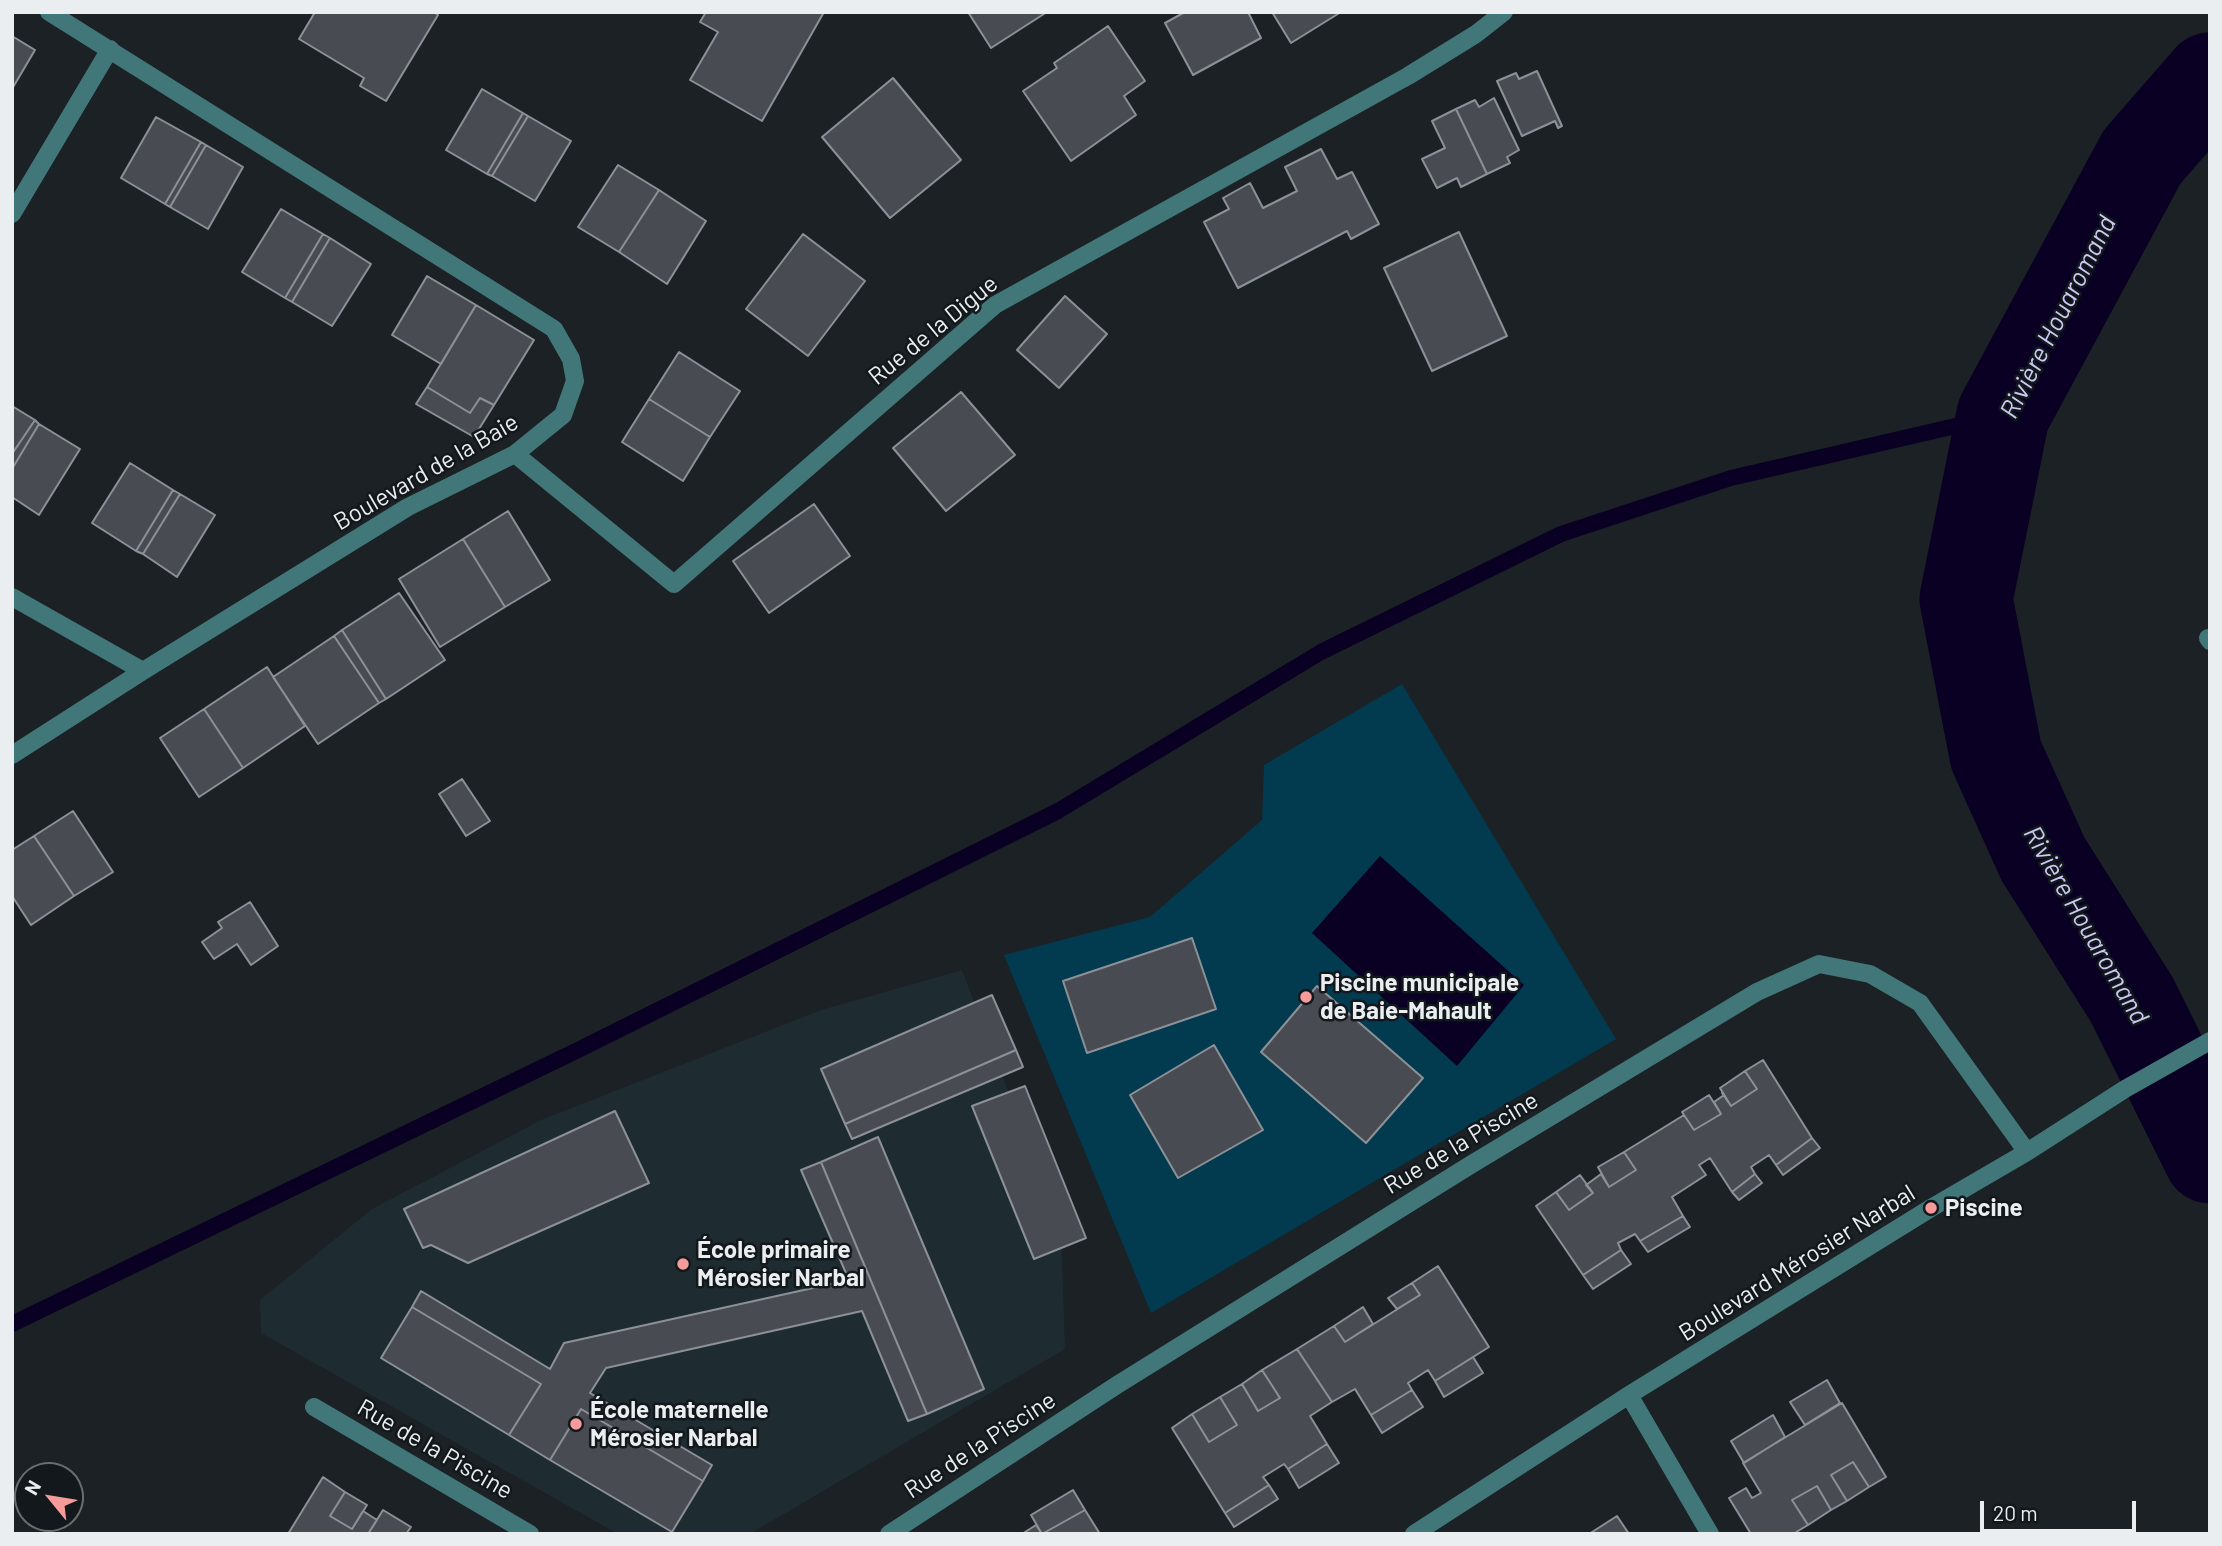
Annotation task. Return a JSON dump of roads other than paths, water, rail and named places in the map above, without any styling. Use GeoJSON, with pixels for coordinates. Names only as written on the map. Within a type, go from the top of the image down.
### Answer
{"type":"FeatureCollection","features":[{"type":"Feature","properties":{"kind":"street","name":"Boulevard de la Baie"},"geometry":{"type":"LineString","coordinates":[[12,755],[78,715],[142,671],[408,507],[515,454],[563,415],[575,381],[571,359],[554,329],[49,12]]}},
{"type":"Feature","properties":{"kind":"street","name":"Rue de la Digue"},"geometry":{"type":"LineString","coordinates":[[515,454],[674,584],[995,305],[1408,76],[1476,34],[1504,12]]}},
{"type":"Feature","properties":{"kind":"street"},"geometry":{"type":"LineString","coordinates":[[12,214],[110,49]]}},
{"type":"Feature","properties":{"kind":"street"},"geometry":{"type":"LineString","coordinates":[[12,597],[142,671]]}},
{"type":"Feature","properties":{"kind":"street","name":"Rue de la Piscine"},"geometry":{"type":"LineString","coordinates":[[889,1534],[1117,1385],[1472,1164],[1757,992],[1819,964],[1870,974],[1920,1003],[2027,1152]]}},
{"type":"Feature","properties":{"kind":"street","name":"Boulevard Mérosier Narbal"},"geometry":{"type":"LineString","coordinates":[[1414,1534],[1629,1395],[2027,1152],[2125,1089],[2210,1041]]}},
{"type":"Feature","properties":{"kind":"street"},"geometry":{"type":"LineString","coordinates":[[1629,1395],[1710,1534]]}},
{"type":"Feature","properties":{"kind":"street","name":"Rue de la Piscine"},"geometry":{"type":"LineString","coordinates":[[314,1407],[530,1534]]}},
{"type":"Feature","properties":{"kind":"waterway","name":"Rivière Houaromand"},"geometry":{"type":"LineString","coordinates":[[2210,79],[2142,157],[2003,415],[1966,599],[1996,755],[2043,859],[2132,1000],[2210,1157]]}},
{"type":"Feature","properties":{"kind":"waterway"},"geometry":{"type":"LineString","coordinates":[[12,1324],[578,1050],[1058,811],[1321,652],[1561,534],[1731,478],[2003,415]]}},
{"type":"Feature","properties":{"kind":"place","name":"Piscine municipale de Baie-Mahault"},"geometry":{"type":"Point","coordinates":[1306,997]}},
{"type":"Feature","properties":{"kind":"place","name":"Piscine"},"geometry":{"type":"Point","coordinates":[1931,1208]}},
{"type":"Feature","properties":{"kind":"place","name":"École primaire Mérosier Narbal"},"geometry":{"type":"Point","coordinates":[683,1264]}},
{"type":"Feature","properties":{"kind":"place","name":"École maternelle Mérosier Narbal"},"geometry":{"type":"Point","coordinates":[576,1424]}}]}
